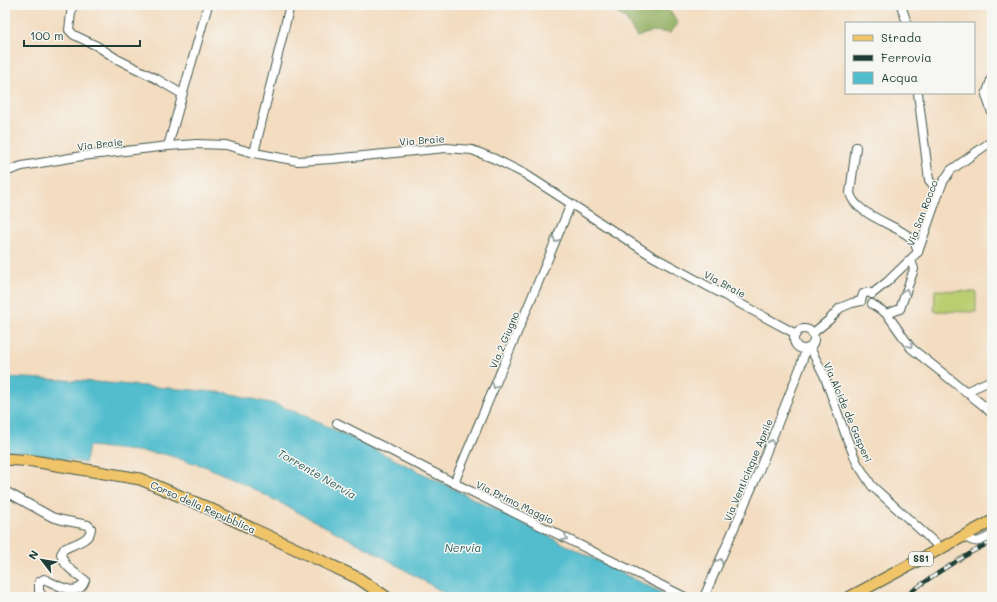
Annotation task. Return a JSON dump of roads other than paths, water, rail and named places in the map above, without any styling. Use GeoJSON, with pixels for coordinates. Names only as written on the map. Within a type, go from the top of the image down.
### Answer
{"type":"FeatureCollection","features":[{"type":"Feature","properties":{"kind":"main road","name":"Corso della Repubblica"},"geometry":{"type":"LineString","coordinates":[[5,459],[33,461],[140,480],[208,508],[358,578],[386,597]]}},
{"type":"Feature","properties":{"kind":"main road","name":"SS1"},"geometry":{"type":"LineString","coordinates":[[850,597],[992,521]]}},
{"type":"Feature","properties":{"kind":"street"},"geometry":{"type":"LineString","coordinates":[[72,5],[69,30],[74,35],[92,43],[117,59],[155,78],[182,94]]}},
{"type":"Feature","properties":{"kind":"street"},"geometry":{"type":"LineString","coordinates":[[168,146],[208,5]]}},
{"type":"Feature","properties":{"kind":"street"},"geometry":{"type":"LineString","coordinates":[[254,153],[290,5]]}},
{"type":"Feature","properties":{"kind":"street"},"geometry":{"type":"LineString","coordinates":[[901,5],[907,22]]}},
{"type":"Feature","properties":{"kind":"street"},"geometry":{"type":"LineString","coordinates":[[992,77],[986,95],[992,113]]}},
{"type":"Feature","properties":{"kind":"street"},"geometry":{"type":"LineString","coordinates":[[918,94],[929,180],[939,192]]}},
{"type":"Feature","properties":{"kind":"street","name":"Via San Rocco"},"geometry":{"type":"LineString","coordinates":[[872,294],[918,252],[943,182],[951,170],[992,141]]}},
{"type":"Feature","properties":{"kind":"street","name":"Via Braie"},"geometry":{"type":"LineString","coordinates":[[5,172],[22,166],[82,156],[197,144],[226,145],[254,153],[298,161],[446,148],[472,150],[495,159],[525,174],[652,256],[796,334]]}},
{"type":"Feature","properties":{"kind":"street"},"geometry":{"type":"LineString","coordinates":[[856,147],[850,193],[851,198],[875,218],[911,238],[918,252]]}},
{"type":"Feature","properties":{"kind":"street","name":"Via 2 Giugno"},"geometry":{"type":"LineString","coordinates":[[454,483],[571,204]]}},
{"type":"Feature","properties":{"kind":"street"},"geometry":{"type":"LineString","coordinates":[[887,314],[900,308],[914,269],[911,260]]}},
{"type":"Feature","properties":{"kind":"street"},"geometry":{"type":"LineString","coordinates":[[861,301],[861,296],[868,292],[872,294],[874,300],[872,304]]}},
{"type":"Feature","properties":{"kind":"street"},"geometry":{"type":"LineString","coordinates":[[813,333],[829,320],[840,308],[861,301]]}},
{"type":"Feature","properties":{"kind":"street"},"geometry":{"type":"LineString","coordinates":[[861,301],[864,305],[872,304],[887,314],[911,348],[992,414]]}},
{"type":"Feature","properties":{"kind":"street"},"geometry":{"type":"LineString","coordinates":[[799,330],[809,330],[813,333],[813,344],[808,348],[800,348],[796,345],[794,339],[799,330]]}},
{"type":"Feature","properties":{"kind":"street","name":"Via Venticinque Aprile"},"geometry":{"type":"LineString","coordinates":[[704,597],[756,478],[808,348]]}},
{"type":"Feature","properties":{"kind":"street","name":"Via Alcide de Gasperi"},"geometry":{"type":"LineString","coordinates":[[808,348],[824,375],[857,463],[872,486],[939,549]]}},
{"type":"Feature","properties":{"kind":"street"},"geometry":{"type":"LineString","coordinates":[[965,392],[992,380]]}},
{"type":"Feature","properties":{"kind":"street","name":"Via Primo Maggio"},"geometry":{"type":"LineString","coordinates":[[337,423],[454,483],[685,597]]}},
{"type":"Feature","properties":{"kind":"street"},"geometry":{"type":"LineString","coordinates":[[5,491],[52,516],[62,520],[88,525],[91,528],[91,532],[88,536],[78,544],[64,550],[61,554],[68,567],[85,580],[83,586],[79,589],[68,590],[44,579],[39,582],[39,591],[42,597]]}},
{"type":"Feature","properties":{"kind":"street"},"geometry":{"type":"LineString","coordinates":[[964,536],[974,542],[978,542],[992,535]]}},
{"type":"Feature","properties":{"kind":"water","name":"Nervia"},"geometry":{"type":"Polygon","coordinates":[[[5,377],[83,381],[228,393],[278,405],[310,418],[404,464],[670,597],[451,597],[378,554],[242,483],[207,467],[164,454],[89,446],[85,463],[25,452],[5,451],[5,377]]]}},
{"type":"Feature","properties":{"kind":"railway"},"geometry":{"type":"LineString","coordinates":[[904,597],[946,567],[992,542]]}},
{"type":"Feature","properties":{"kind":"water label","name":"Torrente Nervia"},"geometry":{"type":"Point","coordinates":[317,474]}}]}
